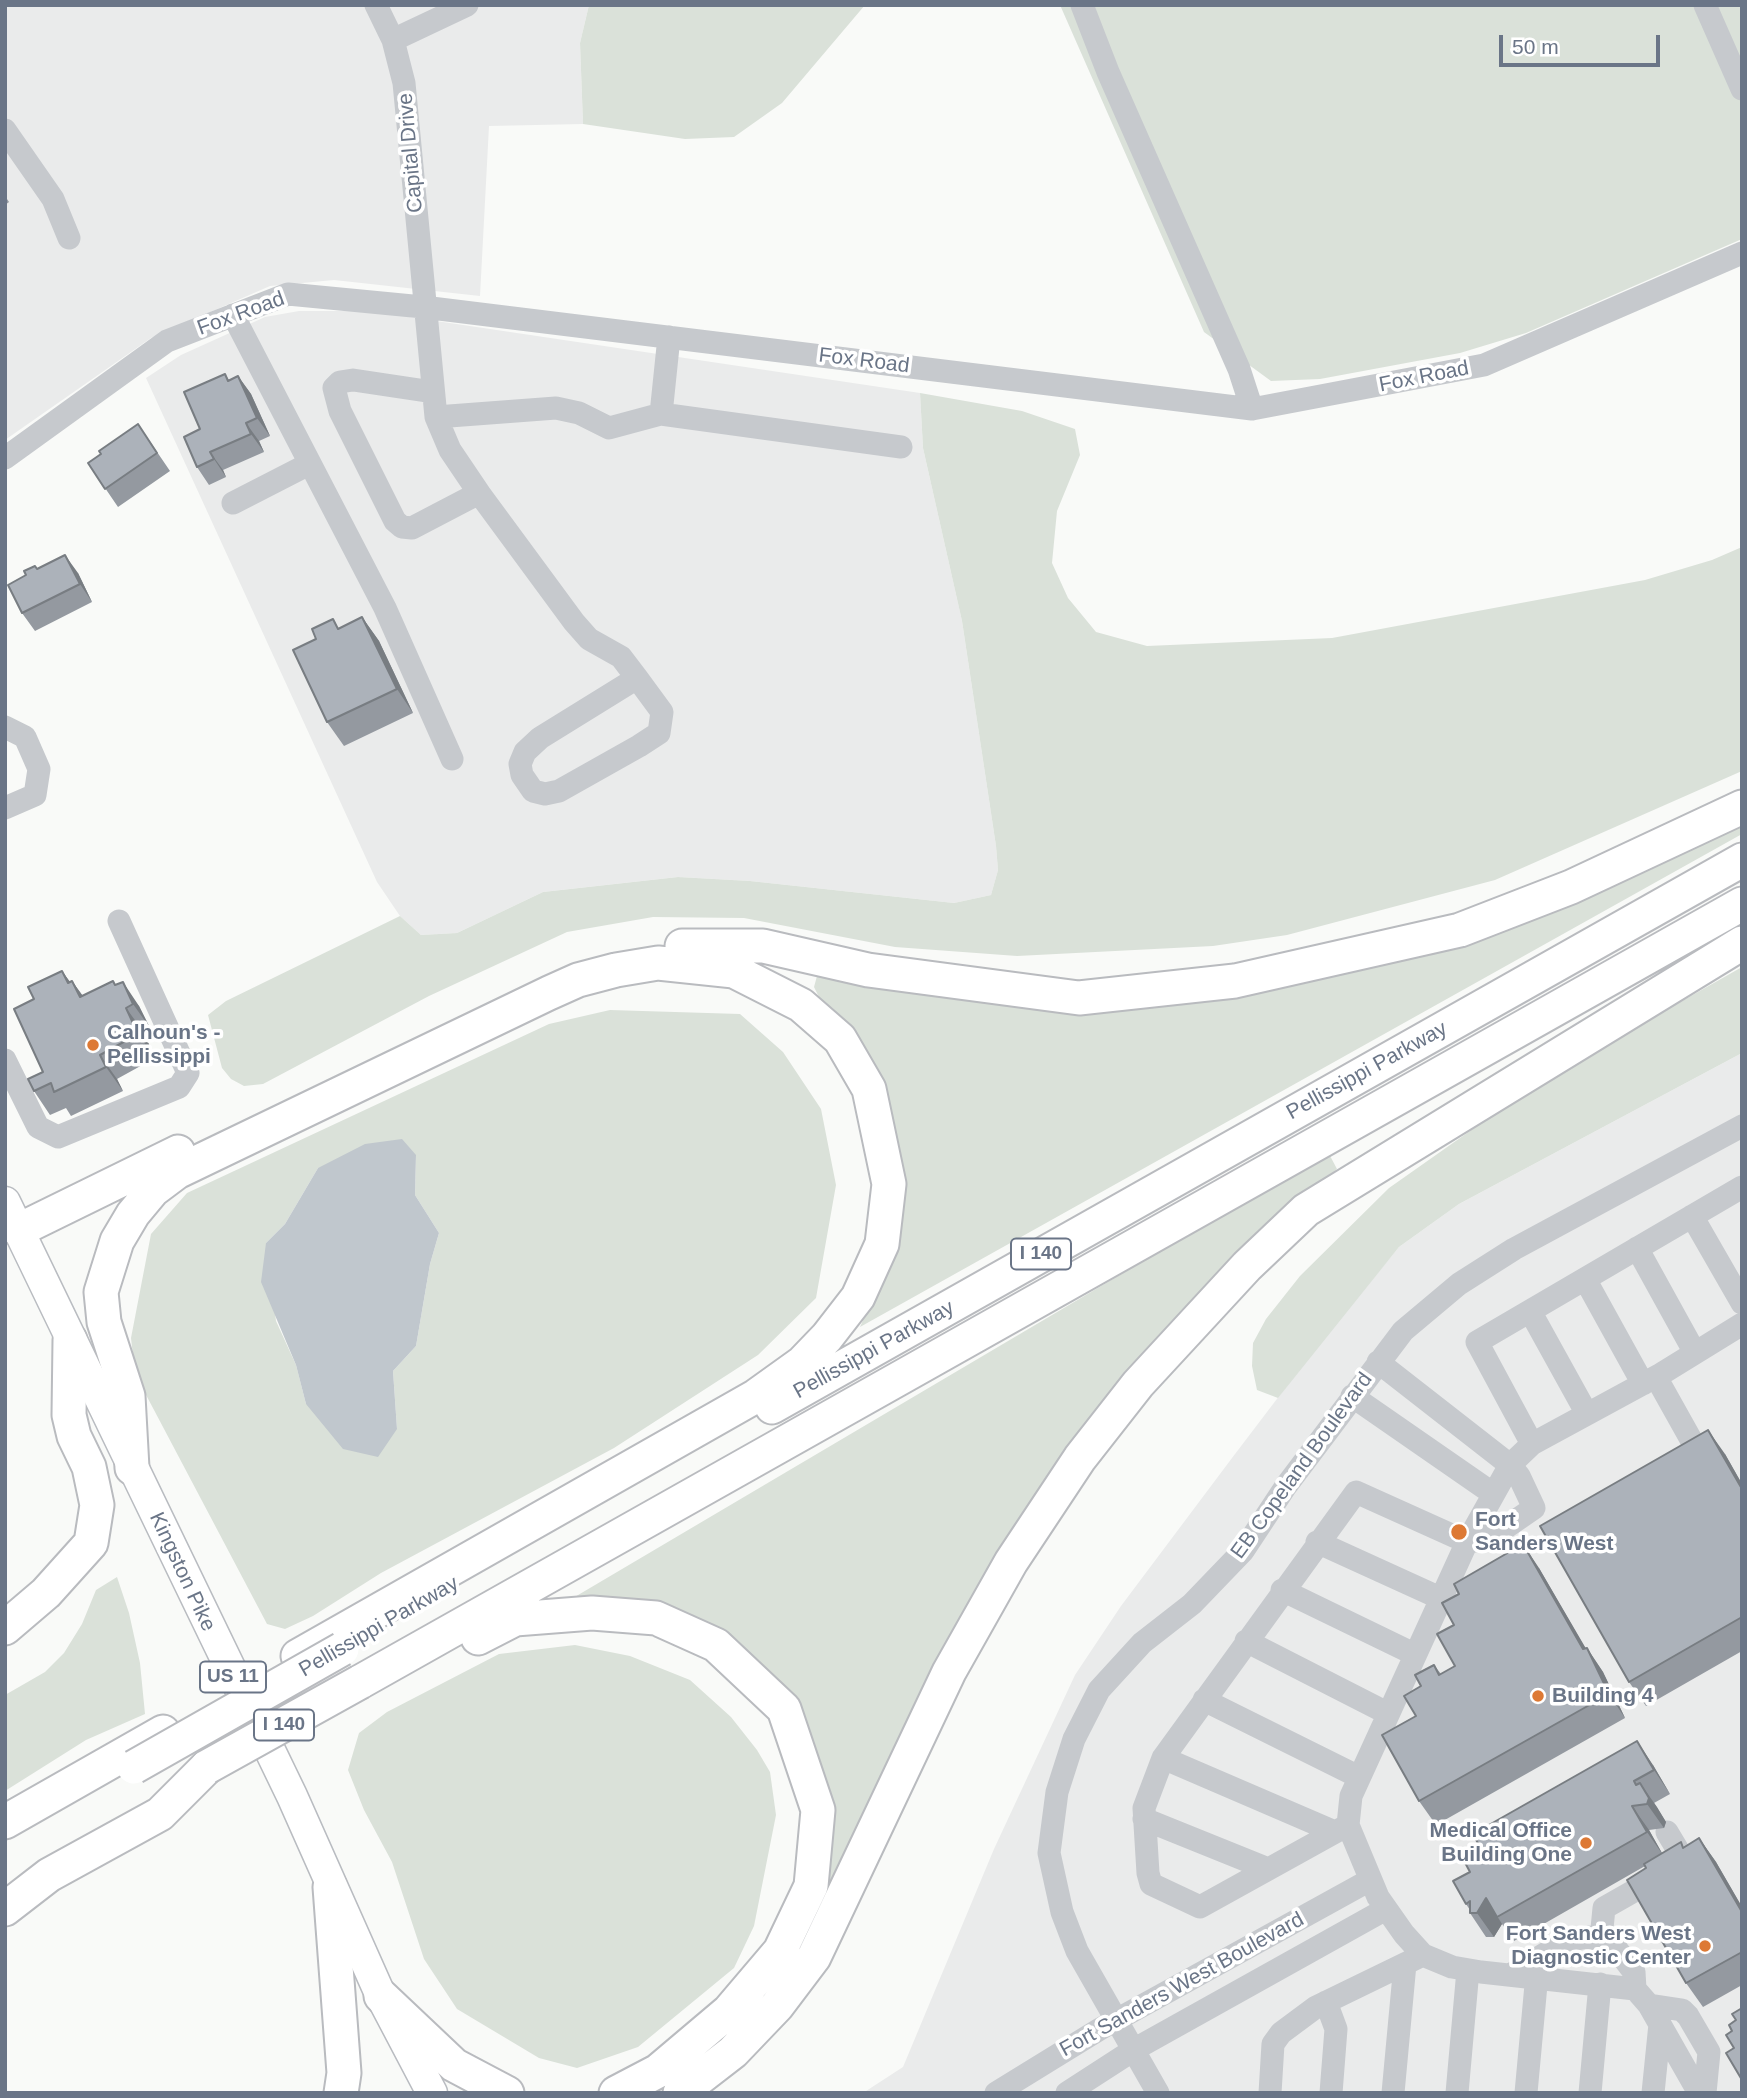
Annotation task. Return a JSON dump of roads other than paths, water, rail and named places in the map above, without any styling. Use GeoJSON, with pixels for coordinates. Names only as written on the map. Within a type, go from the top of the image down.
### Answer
{"type":"FeatureCollection","features":[{"type":"Feature","properties":{"kind":"highway"},"geometry":{"type":"LineString","coordinates":[[10,1223],[182,1149],[565,972],[665,946],[763,946],[867,970],[1079,998],[1235,981],[1460,930],[1571,887],[1742,807]]}},
{"type":"Feature","properties":{"kind":"highway","name":"Pellissippi Parkway"},"geometry":{"type":"LineString","coordinates":[[5,1838],[1742,860]]}},
{"type":"Feature","properties":{"kind":"highway","name":"Pellissippi Parkway"},"geometry":{"type":"LineString","coordinates":[[5,1881],[156,1806],[207,1767],[1742,904]]}},
{"type":"Feature","properties":{"kind":"highway"},"geometry":{"type":"LineString","coordinates":[[680,2093],[733,2052],[777,2006],[814,1957],[949,1672],[1011,1562],[1080,1458],[1138,1384],[1238,1276],[1306,1210],[1742,943]]}},
{"type":"Feature","properties":{"kind":"highway"},"geometry":{"type":"LineString","coordinates":[[5,1822],[757,1396],[802,1363],[827,1337],[858,1297],[882,1244],[890,1184],[869,1089],[841,1040],[801,1005],[734,971],[658,963],[578,980],[177,1172],[153,1190],[133,1214],[117,1241],[101,1292],[104,1322],[128,1396],[132,1468]]}},
{"type":"Feature","properties":{"kind":"highway"},"geometry":{"type":"LineString","coordinates":[[5,1628],[46,1593],[91,1543],[97,1505],[89,1467],[74,1436],[69,1415],[70,1340]]}},
{"type":"Feature","properties":{"kind":"highway"},"geometry":{"type":"LineString","coordinates":[[360,1682],[395,1681],[515,1619],[592,1613],[656,1618],[716,1645],[784,1709],[818,1810],[811,1886],[780,1951],[729,2011],[658,2071],[616,2093]]}},
{"type":"Feature","properties":{"kind":"highway"},"geometry":{"type":"LineString","coordinates":[[5,1909],[49,1875],[156,1806]]}},
{"type":"Feature","properties":{"kind":"highway"},"geometry":{"type":"LineString","coordinates":[[330,1887],[344,2073],[341,2093]]}},
{"type":"Feature","properties":{"kind":"highway"},"geometry":{"type":"LineString","coordinates":[[381,1996],[454,2065],[507,2093]]}},
{"type":"Feature","properties":{"kind":"main road","name":"Kingston Pike"},"geometry":{"type":"LineString","coordinates":[[10,1223],[70,1340],[292,1796],[330,1887],[381,1996],[432,2093]]}},
{"type":"Feature","properties":{"kind":"street","name":"Capital Drive"},"geometry":{"type":"LineString","coordinates":[[376,5],[393,40],[404,83],[423,307],[436,417],[450,450],[574,622],[589,639],[621,657],[637,678],[662,712],[659,733],[559,791],[545,794],[533,791],[522,775],[520,764],[525,752],[540,738],[637,678]]}},
{"type":"Feature","properties":{"kind":"street"},"geometry":{"type":"LineString","coordinates":[[393,40],[431,14],[467,5]]}},
{"type":"Feature","properties":{"kind":"street"},"geometry":{"type":"LineString","coordinates":[[1082,5],[1108,72],[1239,369],[1252,409]]}},
{"type":"Feature","properties":{"kind":"street"},"geometry":{"type":"LineString","coordinates":[[1705,5],[1742,89]]}},
{"type":"Feature","properties":{"kind":"street"},"geometry":{"type":"LineString","coordinates":[[5,130],[53,199],[69,238]]}},
{"type":"Feature","properties":{"kind":"street","name":"Fox Road"},"geometry":{"type":"LineString","coordinates":[[5,458],[167,341],[288,294],[423,307],[1252,409],[1483,365],[1742,253]]}},
{"type":"Feature","properties":{"kind":"street"},"geometry":{"type":"LineString","coordinates":[[233,315],[385,608],[452,759]]}},
{"type":"Feature","properties":{"kind":"street"},"geometry":{"type":"LineString","coordinates":[[661,414],[669,337]]}},
{"type":"Feature","properties":{"kind":"street"},"geometry":{"type":"LineString","coordinates":[[433,392],[353,380],[340,382],[334,388],[340,411],[395,521],[402,527],[412,528],[479,493]]}},
{"type":"Feature","properties":{"kind":"street"},"geometry":{"type":"LineString","coordinates":[[436,417],[556,408],[579,413],[609,428],[661,414],[901,447]]}},
{"type":"Feature","properties":{"kind":"street"},"geometry":{"type":"LineString","coordinates":[[233,503],[309,464]]}},
{"type":"Feature","properties":{"kind":"street"},"geometry":{"type":"LineString","coordinates":[[5,727],[25,737],[39,769],[35,795],[5,808]]}},
{"type":"Feature","properties":{"kind":"street"},"geometry":{"type":"LineString","coordinates":[[5,1060],[38,1127],[58,1137],[179,1087],[188,1073],[119,921]]}},
{"type":"Feature","properties":{"kind":"street","name":"EB Copeland Boulevard"},"geometry":{"type":"LineString","coordinates":[[1158,2093],[1072,1938],[1062,1912],[1049,1853],[1056,1792],[1074,1739],[1099,1690],[1142,1643],[1192,1604],[1242,1551],[1352,1396],[1403,1331],[1460,1284],[1514,1249],[1742,1126]]}},
{"type":"Feature","properties":{"kind":"street"},"geometry":{"type":"LineString","coordinates":[[1532,1444],[1476,1342],[1742,1187]]}},
{"type":"Feature","properties":{"kind":"street"},"geometry":{"type":"LineString","coordinates":[[1692,1216],[1742,1303]]}},
{"type":"Feature","properties":{"kind":"street"},"geometry":{"type":"LineString","coordinates":[[1637,1248],[1695,1353]]}},
{"type":"Feature","properties":{"kind":"street"},"geometry":{"type":"LineString","coordinates":[[1585,1279],[1703,1461]]}},
{"type":"Feature","properties":{"kind":"street"},"geometry":{"type":"LineString","coordinates":[[1530,1311],[1587,1414]]}},
{"type":"Feature","properties":{"kind":"street"},"geometry":{"type":"LineString","coordinates":[[1378,1362],[1510,1465],[1519,1476],[1534,1508],[1489,1539],[1467,1542],[1356,1492],[1282,1590],[1163,1758],[1152,1781],[1144,1808],[1151,1884],[1200,1907],[1341,1828],[1350,1796],[1440,1598],[1467,1542],[1492,1493],[1510,1465],[1532,1444],[1649,1380],[1742,1324]]}},
{"type":"Feature","properties":{"kind":"street"},"geometry":{"type":"LineString","coordinates":[[1352,1396],[1492,1493]]}},
{"type":"Feature","properties":{"kind":"street"},"geometry":{"type":"LineString","coordinates":[[1317,1542],[1440,1598]]}},
{"type":"Feature","properties":{"kind":"street"},"geometry":{"type":"LineString","coordinates":[[1282,1590],[1414,1654]]}},
{"type":"Feature","properties":{"kind":"street"},"geometry":{"type":"LineString","coordinates":[[1246,1641],[1387,1713]]}},
{"type":"Feature","properties":{"kind":"street"},"geometry":{"type":"LineString","coordinates":[[1204,1700],[1359,1777]]}},
{"type":"Feature","properties":{"kind":"street"},"geometry":{"type":"LineString","coordinates":[[1163,1758],[1341,1828],[1414,1960],[1393,2093]]}},
{"type":"Feature","properties":{"kind":"street"},"geometry":{"type":"LineString","coordinates":[[1144,1819],[1268,1869]]}},
{"type":"Feature","properties":{"kind":"street"},"geometry":{"type":"LineString","coordinates":[[1601,1939],[1604,1908],[1685,1862],[1667,1832]]}},
{"type":"Feature","properties":{"kind":"street","name":"Fort Sanders West Boulevard"},"geometry":{"type":"LineString","coordinates":[[996,2093],[1118,2020],[1370,1880]]}},
{"type":"Feature","properties":{"kind":"street","name":"Fort Sanders West Boulevard"},"geometry":{"type":"LineString","coordinates":[[1067,2093],[1135,2049],[1386,1909]]}},
{"type":"Feature","properties":{"kind":"street"},"geometry":{"type":"LineString","coordinates":[[1270,2093],[1273,2044],[1281,2033],[1326,2002],[1414,1960],[1510,1975],[1538,1967],[1566,1941],[1588,1937],[1612,1943],[1634,1972],[1648,2006],[1699,2093]]}},
{"type":"Feature","properties":{"kind":"street"},"geometry":{"type":"LineString","coordinates":[[1538,1967],[1600,1983],[1648,2006],[1682,2010],[1709,2052],[1705,2093]]}},
{"type":"Feature","properties":{"kind":"street"},"geometry":{"type":"LineString","coordinates":[[1526,2093],[1538,1967]]}},
{"type":"Feature","properties":{"kind":"street"},"geometry":{"type":"LineString","coordinates":[[1457,2093],[1468,1970]]}},
{"type":"Feature","properties":{"kind":"street"},"geometry":{"type":"LineString","coordinates":[[1590,2093],[1600,1983]]}},
{"type":"Feature","properties":{"kind":"street"},"geometry":{"type":"LineString","coordinates":[[1326,2002],[1336,2029],[1331,2093]]}},
{"type":"Feature","properties":{"kind":"street"},"geometry":{"type":"LineString","coordinates":[[1648,2006],[1653,2093]]}},
{"type":"Feature","properties":{"kind":"place","name":"Calhoun's - Pellissippi"},"geometry":{"type":"Point","coordinates":[93,1045]}},
{"type":"Feature","properties":{"kind":"place","name":"Fort Sanders West"},"geometry":{"type":"Point","coordinates":[1459,1532]}},
{"type":"Feature","properties":{"kind":"place","name":"Building 4"},"geometry":{"type":"Point","coordinates":[1538,1696]}},
{"type":"Feature","properties":{"kind":"place","name":"Medical Office Building One"},"geometry":{"type":"Point","coordinates":[1586,1843]}},
{"type":"Feature","properties":{"kind":"place","name":"Fort Sanders West Diagnostic Center"},"geometry":{"type":"Point","coordinates":[1705,1946]}}]}
